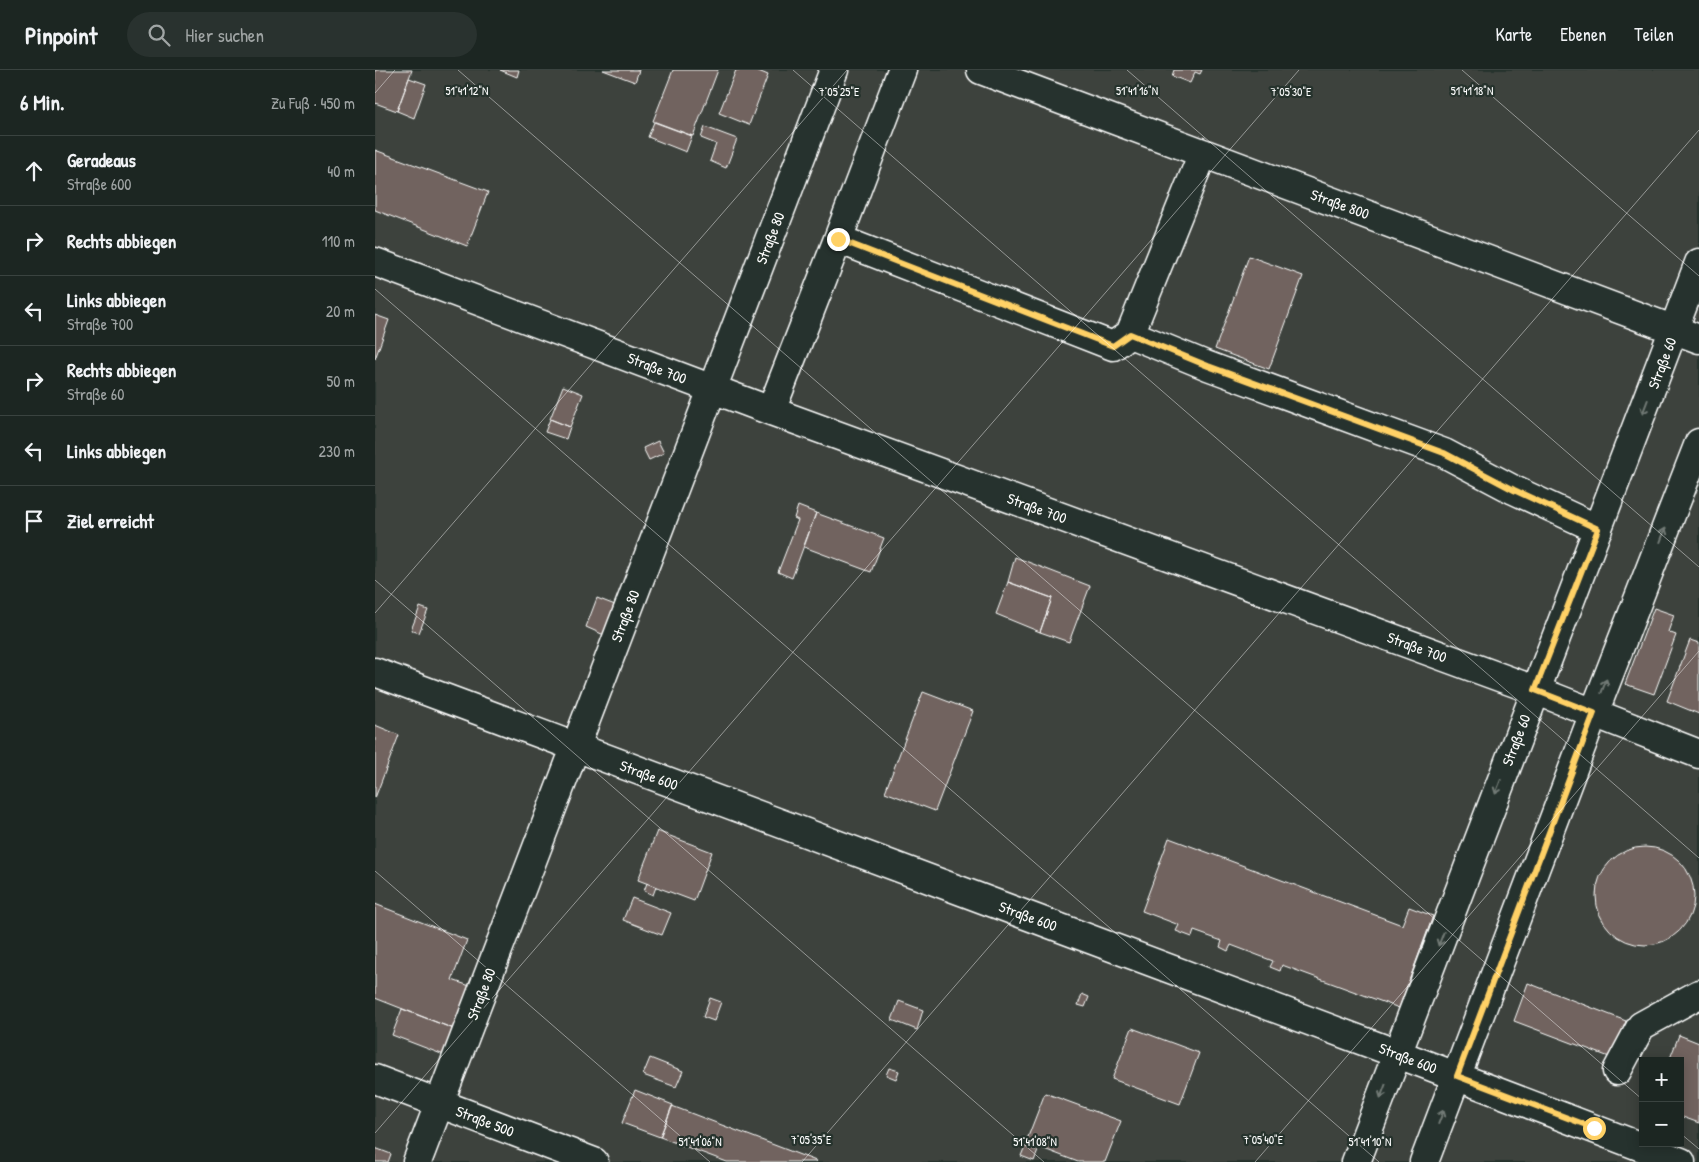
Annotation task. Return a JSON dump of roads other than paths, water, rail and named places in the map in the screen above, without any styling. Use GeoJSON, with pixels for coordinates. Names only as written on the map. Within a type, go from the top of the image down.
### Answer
{"type":"FeatureCollection","features":[{"type":"Feature","properties":{"kind":"street","name":"Straße 80"},"geometry":{"type":"LineString","coordinates":[[417,1162],[834,70]]}},
{"type":"Feature","properties":{"kind":"street"},"geometry":{"type":"LineString","coordinates":[[771,411],[902,70]]}},
{"type":"Feature","properties":{"kind":"street","name":"Straße 800"},"geometry":{"type":"LineString","coordinates":[[981,70],[1687,334]]}},
{"type":"Feature","properties":{"kind":"street"},"geometry":{"type":"LineString","coordinates":[[838,239],[1113,346],[1130,334],[1203,153]]}},
{"type":"Feature","properties":{"kind":"street","name":"Straße 700"},"geometry":{"type":"LineString","coordinates":[[375,262],[771,411],[1535,690],[1699,754]]}},
{"type":"Feature","properties":{"kind":"street","name":"Straße 60"},"geometry":{"type":"LineString","coordinates":[[1356,1162],[1598,529],[1687,334],[1699,263]]}},
{"type":"Feature","properties":{"kind":"street"},"geometry":{"type":"LineString","coordinates":[[1130,334],[1208,366],[1444,453],[1514,490],[1598,529]]}},
{"type":"Feature","properties":{"kind":"street"},"geometry":{"type":"LineString","coordinates":[[1424,1162],[1594,713],[1699,443]]}},
{"type":"Feature","properties":{"kind":"street","name":"Straße 600"},"geometry":{"type":"LineString","coordinates":[[375,672],[1457,1076],[1681,1162]]}},
{"type":"Feature","properties":{"kind":"street"},"geometry":{"type":"LineString","coordinates":[[1617,1071],[1641,1026],[1699,994]]}},
{"type":"Feature","properties":{"kind":"street","name":"Straße 500"},"geometry":{"type":"LineString","coordinates":[[375,1079],[594,1162]]}}]}
